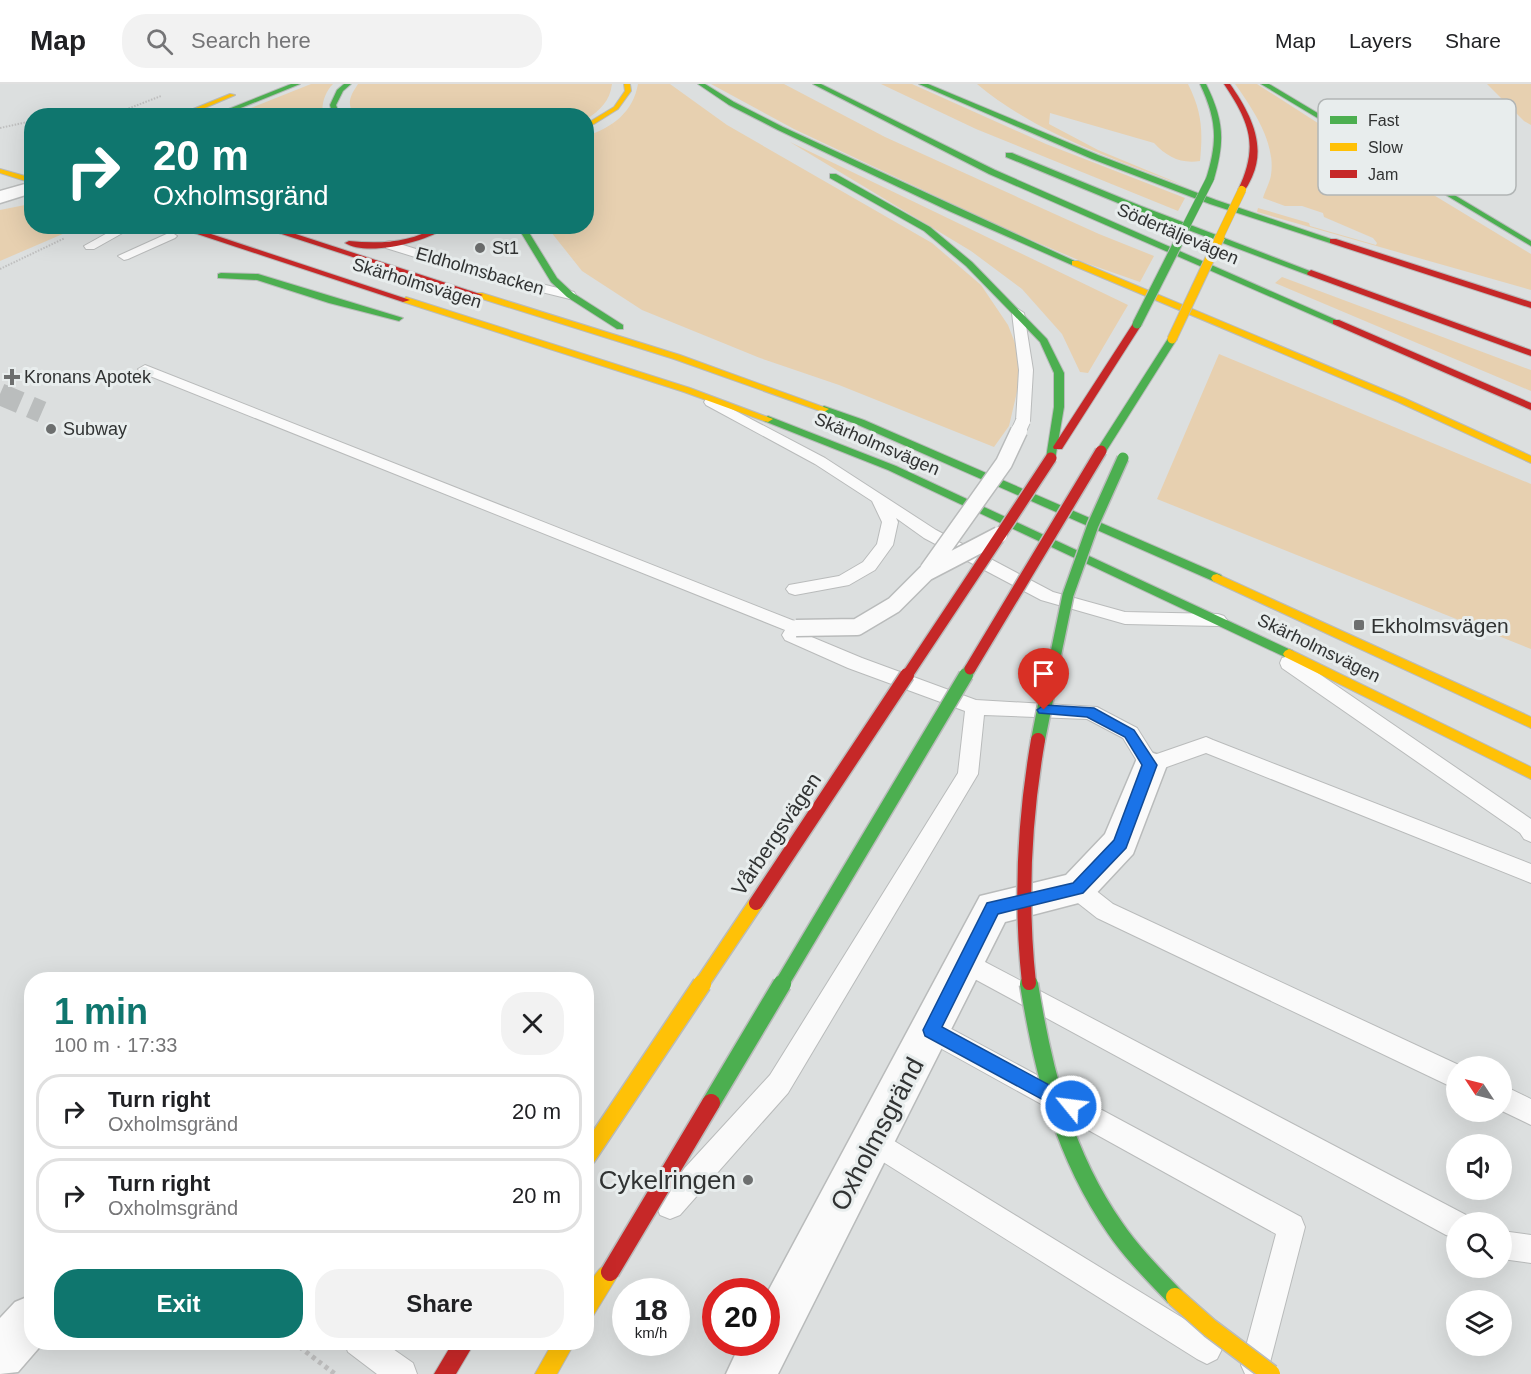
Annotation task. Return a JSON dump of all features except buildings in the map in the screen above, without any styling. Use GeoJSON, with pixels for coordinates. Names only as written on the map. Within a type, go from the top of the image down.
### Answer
{"type":"FeatureCollection","features":[{"type":"Feature","properties":{"kind":"main road"},"geometry":{"type":"LineString","coordinates":[[216,108],[262,84]]}},
{"type":"Feature","properties":{"kind":"main road"},"geometry":{"type":"LineString","coordinates":[[234,108],[297,84]]}},
{"type":"Feature","properties":{"kind":"main road"},"geometry":{"type":"LineString","coordinates":[[334,108],[333,105],[340,90],[348,84]]}},
{"type":"Feature","properties":{"kind":"main road"},"geometry":{"type":"LineString","coordinates":[[594,122],[616,108],[628,91],[627,84]]}},
{"type":"Feature","properties":{"kind":"main road","name":"Södertäljevägen"},"geometry":{"type":"LineString","coordinates":[[816,84],[1052,200],[1531,407]]}},
{"type":"Feature","properties":{"kind":"main road"},"geometry":{"type":"LineString","coordinates":[[922,84],[1040,134],[1213,202],[1531,305]]}},
{"type":"Feature","properties":{"kind":"main road","name":"Vårbergsvägen"},"geometry":{"type":"LineString","coordinates":[[594,1146],[1001,534],[1137,324],[1210,179],[1218,156],[1221,133],[1217,110],[1203,84]]}},
{"type":"Feature","properties":{"kind":"main road"},"geometry":{"type":"LineString","coordinates":[[1141,414],[1172,339],[1254,163],[1252,137],[1245,113],[1227,84]]}},
{"type":"Feature","properties":{"kind":"main road"},"geometry":{"type":"LineString","coordinates":[[1264,84],[1318,117]]}},
{"type":"Feature","properties":{"kind":"main road"},"geometry":{"type":"LineString","coordinates":[[695,87],[704,100],[770,140]]}},
{"type":"Feature","properties":{"kind":"main road"},"geometry":{"type":"LineString","coordinates":[[695,87],[718,96],[959,214],[1401,400],[1531,460]]}},
{"type":"Feature","properties":{"kind":"main road"},"geometry":{"type":"LineString","coordinates":[[972,89],[1040,134]]}},
{"type":"Feature","properties":{"kind":"main road","name":"Södertäljevägen"},"geometry":{"type":"LineString","coordinates":[[997,150],[1081,186],[1277,263],[1531,353]]}},
{"type":"Feature","properties":{"kind":"main road"},"geometry":{"type":"LineString","coordinates":[[819,168],[927,229],[969,264],[1044,341],[1059,374],[1059,407],[1051,458]]}},
{"type":"Feature","properties":{"kind":"main road"},"geometry":{"type":"LineString","coordinates":[[0,171],[24,178]]}},
{"type":"Feature","properties":{"kind":"main road"},"geometry":{"type":"LineString","coordinates":[[1447,195],[1531,244]]}},
{"type":"Feature","properties":{"kind":"main road","name":"Skärholmsvägen"},"geometry":{"type":"LineString","coordinates":[[184,234],[601,362],[808,433],[892,468],[1220,620],[1504,759],[1531,776]]}},
{"type":"Feature","properties":{"kind":"main road","name":"Skärholmsvägen"},"geometry":{"type":"LineString","coordinates":[[285,234],[677,357],[796,399],[925,450],[1196,568],[1531,723]]}},
{"type":"Feature","properties":{"kind":"main road"},"geometry":{"type":"LineString","coordinates":[[291,236],[369,246],[412,241],[431,234]]}},
{"type":"Feature","properties":{"kind":"main road"},"geometry":{"type":"LineString","coordinates":[[526,234],[554,280],[570,295],[626,332],[677,357]]}},
{"type":"Feature","properties":{"kind":"main road"},"geometry":{"type":"LineString","coordinates":[[1382,256],[1531,296]]}},
{"type":"Feature","properties":{"kind":"main road"},"geometry":{"type":"LineString","coordinates":[[221,276],[258,277],[332,301],[417,322]]}},
{"type":"Feature","properties":{"kind":"main road"},"geometry":{"type":"LineString","coordinates":[[481,339],[601,362]]}},
{"type":"Feature","properties":{"kind":"main road"},"geometry":{"type":"LineString","coordinates":[[594,1297],[1101,451],[1172,339]]}},
{"type":"Feature","properties":{"kind":"main road"},"geometry":{"type":"LineString","coordinates":[[1125,452],[1099,508],[1067,597],[1043,710],[1030,800],[1025,900],[1027,974],[1034,1032],[1042,1074],[1058,1124],[1083,1178],[1119,1236],[1167,1291],[1216,1335],[1271,1374]]}},
{"type":"Feature","properties":{"kind":"main road"},"geometry":{"type":"LineString","coordinates":[[444,1374],[460,1350]]}},
{"type":"Feature","properties":{"kind":"main road"},"geometry":{"type":"LineString","coordinates":[[545,1374],[560,1350]]}},
{"type":"Feature","properties":{"kind":"street"},"geometry":{"type":"LineString","coordinates":[[0,188],[24,181]]}},
{"type":"Feature","properties":{"kind":"street"},"geometry":{"type":"LineString","coordinates":[[0,197],[24,183]]}},
{"type":"Feature","properties":{"kind":"street"},"geometry":{"type":"LineString","coordinates":[[1077,889],[1120,843],[1150,765]]}},
{"type":"Feature","properties":{"kind":"street","name":"Oxholmsgränd"},"geometry":{"type":"LineString","coordinates":[[751,1374],[993,908],[1077,889]]}},
{"type":"Feature","properties":{"kind":"street"},"geometry":{"type":"LineString","coordinates":[[0,1354],[24,1328]]}},
{"type":"Feature","properties":{"kind":"lane"},"geometry":{"type":"LineString","coordinates":[[90,246],[114,234]]}},
{"type":"Feature","properties":{"kind":"lane"},"geometry":{"type":"LineString","coordinates":[[124,256],[168,234]]}},
{"type":"Feature","properties":{"kind":"lane","name":"Eldholmsbacken"},"geometry":{"type":"LineString","coordinates":[[390,245],[477,272],[570,295]]}},
{"type":"Feature","properties":{"kind":"lane"},"geometry":{"type":"LineString","coordinates":[[794,632],[857,627],[894,605],[926,573],[1004,463],[1023,421],[1026,370],[1018,313]]}},
{"type":"Feature","properties":{"kind":"lane"},"geometry":{"type":"LineString","coordinates":[[145,369],[794,632],[855,663],[975,707],[1090,712],[1130,733],[1150,765],[1206,745],[1531,874]]}},
{"type":"Feature","properties":{"kind":"lane"},"geometry":{"type":"LineString","coordinates":[[687,390],[820,461],[930,534],[1047,596],[1125,618],[1220,620],[1304,673],[1527,827],[1531,833]]}},
{"type":"Feature","properties":{"kind":"lane"},"geometry":{"type":"LineString","coordinates":[[795,589],[843,581],[869,566],[885,545],[890,522],[879,498]]}},
{"type":"Feature","properties":{"kind":"lane"},"geometry":{"type":"LineString","coordinates":[[926,573],[1001,534]]}},
{"type":"Feature","properties":{"kind":"lane"},"geometry":{"type":"LineString","coordinates":[[610,1272],[779,1084],[968,774],[975,707]]}},
{"type":"Feature","properties":{"kind":"lane"},"geometry":{"type":"LineString","coordinates":[[1077,889],[1105,911],[1446,1072]]}},
{"type":"Feature","properties":{"kind":"lane"},"geometry":{"type":"LineString","coordinates":[[966,963],[1446,1220]]}},
{"type":"Feature","properties":{"kind":"lane"},"geometry":{"type":"LineString","coordinates":[[931,1030],[1291,1227],[1254,1374]]}},
{"type":"Feature","properties":{"kind":"lane"},"geometry":{"type":"LineString","coordinates":[[1512,1103],[1531,1112]]}},
{"type":"Feature","properties":{"kind":"lane"},"geometry":{"type":"LineString","coordinates":[[873,1141],[1248,1374]]}},
{"type":"Feature","properties":{"kind":"lane"},"geometry":{"type":"LineString","coordinates":[[1512,1246],[1531,1249]]}},
{"type":"Feature","properties":{"kind":"lane"},"geometry":{"type":"LineString","coordinates":[[369,1350],[402,1374]]}},
{"type":"Feature","properties":{"kind":"path"},"geometry":{"type":"LineString","coordinates":[[127,108],[166,94]]}},
{"type":"Feature","properties":{"kind":"path"},"geometry":{"type":"LineString","coordinates":[[0,128],[24,123]]}},
{"type":"Feature","properties":{"kind":"path"},"geometry":{"type":"LineString","coordinates":[[0,269],[70,236]]}},
{"type":"Feature","properties":{"kind":"path"},"geometry":{"type":"LineString","coordinates":[[303,1350],[334,1374]]}},
{"type":"Feature","properties":{"kind":"shaded area"},"geometry":{"type":"Polygon","coordinates":[[[311,84],[333,84],[324,98],[323,108],[251,108],[311,84]]]}},
{"type":"Feature","properties":{"kind":"shaded area"},"geometry":{"type":"Polygon","coordinates":[[[358,84],[612,84],[604,104],[594,114],[594,108],[352,108],[350,100],[358,84]]]}},
{"type":"Feature","properties":{"kind":"shaded area"},"geometry":{"type":"Polygon","coordinates":[[[638,84],[670,84],[727,125],[932,243],[981,285],[1008,325],[1020,356],[1020,379],[1009,426],[994,447],[839,385],[760,358],[642,310],[582,271],[553,234],[594,234],[594,133],[620,117],[632,103],[638,84]]]}},
{"type":"Feature","properties":{"kind":"shaded area"},"geometry":{"type":"Polygon","coordinates":[[[711,84],[784,84],[885,137],[1099,234],[1154,256],[1140,282],[1083,262],[1008,230],[794,129],[711,84]]]}},
{"type":"Feature","properties":{"kind":"shaded area"},"geometry":{"type":"Polygon","coordinates":[[[881,84],[912,84],[1046,144],[1185,198],[1178,211],[976,129],[881,84]]]}},
{"type":"Feature","properties":{"kind":"shaded area"},"geometry":{"type":"Polygon","coordinates":[[[977,84],[1188,84],[1200,121],[1200,161],[1181,160],[1169,156],[1154,143],[1050,113],[1049,124],[1098,150],[1190,188],[1079,145],[1052,132],[1001,102],[977,84]]]}},
{"type":"Feature","properties":{"kind":"shaded area"},"geometry":{"type":"Polygon","coordinates":[[[1235,84],[1257,84],[1318,123],[1318,195],[1434,195],[1531,254],[1531,290],[1257,212],[1258,208],[1309,223],[1310,226],[1376,245],[1377,243],[1373,238],[1324,217],[1323,213],[1302,206],[1285,206],[1263,198],[1270,181],[1272,163],[1267,139],[1249,104],[1235,84]]]}},
{"type":"Feature","properties":{"kind":"shaded area"},"geometry":{"type":"Polygon","coordinates":[[[1487,84],[1531,84],[1531,125],[1516,113],[1516,99],[1502,99],[1487,84]]]}},
{"type":"Feature","properties":{"kind":"shaded area"},"geometry":{"type":"Polygon","coordinates":[[[790,142],[1128,305],[1088,373],[1080,372],[1062,334],[1022,289],[971,251],[790,142]]]}},
{"type":"Feature","properties":{"kind":"shaded area"},"geometry":{"type":"Polygon","coordinates":[[[24,205],[24,234],[63,234],[0,261],[0,210],[24,205]]]}},
{"type":"Feature","properties":{"kind":"shaded area"},"geometry":{"type":"Polygon","coordinates":[[[1282,277],[1531,370],[1531,391],[1275,283],[1282,277]]]}},
{"type":"Feature","properties":{"kind":"shaded area"},"geometry":{"type":"Polygon","coordinates":[[[1219,354],[1531,484],[1531,649],[1157,499],[1219,354]]]}},
{"type":"Feature","properties":{"kind":"tunnel"},"geometry":{"type":"LineString","coordinates":[[0,394],[42,412]]}},
{"type":"Feature","properties":{"kind":"traffic: fast"},"geometry":{"type":"LineString","coordinates":[[235,108],[297,84]]}},
{"type":"Feature","properties":{"kind":"traffic: fast"},"geometry":{"type":"LineString","coordinates":[[334,108],[333,105],[340,90],[348,84]]}},
{"type":"Feature","properties":{"kind":"traffic: fast"},"geometry":{"type":"LineString","coordinates":[[701,84],[781,129],[952,209],[1075,263]]}},
{"type":"Feature","properties":{"kind":"traffic: fast"},"geometry":{"type":"LineString","coordinates":[[816,84],[992,172],[1336,322]]}},
{"type":"Feature","properties":{"kind":"traffic: fast"},"geometry":{"type":"LineString","coordinates":[[922,84],[1095,157],[1213,202],[1333,241]]}},
{"type":"Feature","properties":{"kind":"traffic: fast"},"geometry":{"type":"LineString","coordinates":[[1203,84],[1214,109],[1219,142],[1210,179]]}},
{"type":"Feature","properties":{"kind":"traffic: fast"},"geometry":{"type":"LineString","coordinates":[[1264,84],[1318,116]]}},
{"type":"Feature","properties":{"kind":"traffic: fast"},"geometry":{"type":"LineString","coordinates":[[1009,155],[1138,208],[1311,273]]}},
{"type":"Feature","properties":{"kind":"traffic: fast"},"geometry":{"type":"LineString","coordinates":[[833,176],[927,229],[969,264],[1044,341],[1059,373],[1059,407],[1051,458]]}},
{"type":"Feature","properties":{"kind":"traffic: fast"},"geometry":{"type":"LineString","coordinates":[[1137,324],[1210,179]]}},
{"type":"Feature","properties":{"kind":"traffic: fast"},"geometry":{"type":"LineString","coordinates":[[1449,195],[1531,244]]}},
{"type":"Feature","properties":{"kind":"traffic: fast"},"geometry":{"type":"LineString","coordinates":[[526,234],[554,280],[570,295],[620,327]]}},
{"type":"Feature","properties":{"kind":"traffic: fast"},"geometry":{"type":"LineString","coordinates":[[221,276],[258,277],[332,301],[399,318]]}},
{"type":"Feature","properties":{"kind":"traffic: fast"},"geometry":{"type":"LineString","coordinates":[[1101,451],[1172,339]]}},
{"type":"Feature","properties":{"kind":"traffic: fast"},"geometry":{"type":"LineString","coordinates":[[824,409],[860,422],[1217,578]]}},
{"type":"Feature","properties":{"kind":"traffic: fast"},"geometry":{"type":"LineString","coordinates":[[768,419],[892,468],[1289,654]]}},
{"type":"Feature","properties":{"kind":"traffic: fast"},"geometry":{"type":"LineString","coordinates":[[1038,740],[1068,595],[1093,525],[1123,458]]}},
{"type":"Feature","properties":{"kind":"traffic: fast"},"geometry":{"type":"LineString","coordinates":[[711,1103],[970,669]]}},
{"type":"Feature","properties":{"kind":"traffic: fast"},"geometry":{"type":"LineString","coordinates":[[1029,983],[1045,1072],[1057,1113],[1073,1154],[1092,1192],[1115,1229],[1142,1264],[1175,1297]]}},
{"type":"Feature","properties":{"kind":"traffic: slow"},"geometry":{"type":"LineString","coordinates":[[594,122],[616,108],[628,91],[627,84]]}},
{"type":"Feature","properties":{"kind":"traffic: slow"},"geometry":{"type":"LineString","coordinates":[[199,108],[232,95]]}},
{"type":"Feature","properties":{"kind":"traffic: slow"},"geometry":{"type":"LineString","coordinates":[[0,171],[24,178]]}},
{"type":"Feature","properties":{"kind":"traffic: slow"},"geometry":{"type":"LineString","coordinates":[[1172,339],[1242,190]]}},
{"type":"Feature","properties":{"kind":"traffic: slow"},"geometry":{"type":"LineString","coordinates":[[1075,263],[1401,400],[1531,460]]}},
{"type":"Feature","properties":{"kind":"traffic: slow"},"geometry":{"type":"LineString","coordinates":[[479,295],[677,357],[824,409]]}},
{"type":"Feature","properties":{"kind":"traffic: slow"},"geometry":{"type":"LineString","coordinates":[[406,300],[687,390],[768,419]]}},
{"type":"Feature","properties":{"kind":"traffic: slow"},"geometry":{"type":"LineString","coordinates":[[1217,578],[1531,723]]}},
{"type":"Feature","properties":{"kind":"traffic: slow"},"geometry":{"type":"LineString","coordinates":[[1289,654],[1531,773]]}},
{"type":"Feature","properties":{"kind":"traffic: slow"},"geometry":{"type":"LineString","coordinates":[[594,1146],[756,903]]}},
{"type":"Feature","properties":{"kind":"traffic: slow"},"geometry":{"type":"LineString","coordinates":[[594,1297],[610,1272]]}},
{"type":"Feature","properties":{"kind":"traffic: slow"},"geometry":{"type":"LineString","coordinates":[[1175,1297],[1210,1328],[1271,1374]]}},
{"type":"Feature","properties":{"kind":"traffic: slow"},"geometry":{"type":"LineString","coordinates":[[545,1374],[560,1350]]}},
{"type":"Feature","properties":{"kind":"traffic: jam"},"geometry":{"type":"LineString","coordinates":[[1227,84],[1244,112],[1254,142],[1253,164],[1242,190]]}},
{"type":"Feature","properties":{"kind":"traffic: jam"},"geometry":{"type":"LineString","coordinates":[[202,234],[406,300]]}},
{"type":"Feature","properties":{"kind":"traffic: jam"},"geometry":{"type":"LineString","coordinates":[[286,234],[479,295]]}},
{"type":"Feature","properties":{"kind":"traffic: jam"},"geometry":{"type":"LineString","coordinates":[[349,243],[399,244],[431,234]]}},
{"type":"Feature","properties":{"kind":"traffic: jam"},"geometry":{"type":"LineString","coordinates":[[1333,241],[1531,305]]}},
{"type":"Feature","properties":{"kind":"traffic: jam"},"geometry":{"type":"LineString","coordinates":[[1311,273],[1531,353]]}},
{"type":"Feature","properties":{"kind":"traffic: jam"},"geometry":{"type":"LineString","coordinates":[[1336,322],[1531,407]]}},
{"type":"Feature","properties":{"kind":"traffic: jam"},"geometry":{"type":"LineString","coordinates":[[1058,447],[1137,324]]}},
{"type":"Feature","properties":{"kind":"traffic: jam"},"geometry":{"type":"LineString","coordinates":[[970,669],[1101,451]]}},
{"type":"Feature","properties":{"kind":"traffic: jam"},"geometry":{"type":"LineString","coordinates":[[1001,534],[1051,458]]}},
{"type":"Feature","properties":{"kind":"traffic: jam"},"geometry":{"type":"LineString","coordinates":[[756,903],[1001,534]]}},
{"type":"Feature","properties":{"kind":"traffic: jam"},"geometry":{"type":"LineString","coordinates":[[1029,983],[1024,923],[1024,862],[1029,800],[1038,740]]}},
{"type":"Feature","properties":{"kind":"traffic: jam"},"geometry":{"type":"LineString","coordinates":[[610,1272],[711,1103]]}},
{"type":"Feature","properties":{"kind":"traffic: jam"},"geometry":{"type":"LineString","coordinates":[[444,1374],[460,1350]]}},
{"type":"Feature","properties":{"kind":"place","name":"St1"},"geometry":{"type":"Point","coordinates":[480,248]}},
{"type":"Feature","properties":{"kind":"place","name":"Kronans Apotek"},"geometry":{"type":"Point","coordinates":[12,377]}},
{"type":"Feature","properties":{"kind":"place","name":"Subway"},"geometry":{"type":"Point","coordinates":[51,429]}},
{"type":"Feature","properties":{"kind":"place","name":"Ekholmsvägen"},"geometry":{"type":"Point","coordinates":[1359,625]}},
{"type":"Feature","properties":{"kind":"place","name":"Cykelringen"},"geometry":{"type":"Point","coordinates":[748,1180]}},
{"type":"Feature","properties":{"kind":"route"},"geometry":{"type":"LineString","coordinates":[[1044,710],[1090,712],[1130,733],[1150,765],[1120,843],[1077,889],[993,908],[931,1030],[1071,1106]]}}]}
